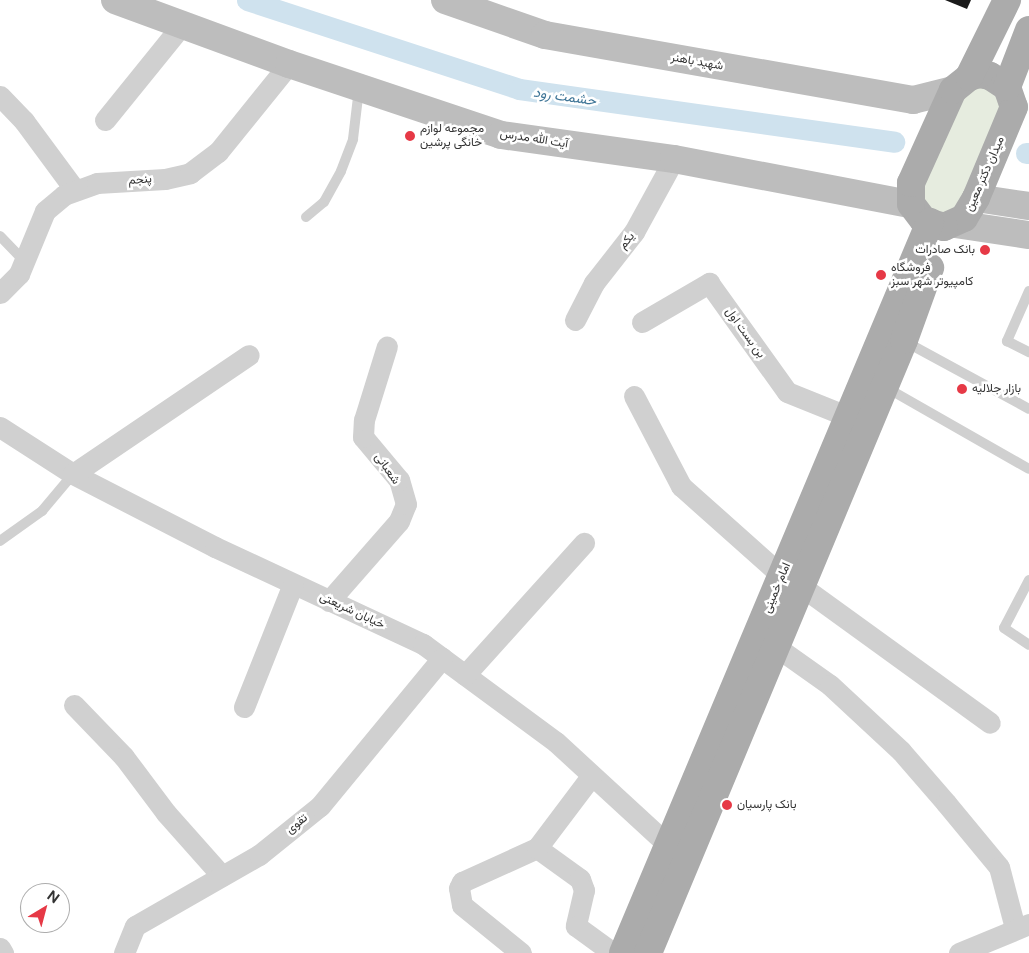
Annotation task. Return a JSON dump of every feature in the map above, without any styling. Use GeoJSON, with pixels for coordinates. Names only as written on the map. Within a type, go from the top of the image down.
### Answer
{"type":"FeatureCollection","features":[{"type":"Feature","properties":{"kind":"main road","name":"آیت الله مدرس"},"geometry":{"type":"LineString","coordinates":[[115,0],[289,64],[501,134],[674,159],[935,219],[1029,236]]}},
{"type":"Feature","properties":{"kind":"main road","name":"شهید باهنر"},"geometry":{"type":"LineString","coordinates":[[446,0],[555,37],[913,100],[961,84]]}},
{"type":"Feature","properties":{"kind":"main road"},"geometry":{"type":"LineString","coordinates":[[935,219],[911,183],[961,84],[1007,0]]}},
{"type":"Feature","properties":{"kind":"main road","name":"میدان دکتر معین"},"geometry":{"type":"LineString","coordinates":[[935,219],[964,218],[976,198],[1017,101],[1029,30]]}},
{"type":"Feature","properties":{"kind":"main road"},"geometry":{"type":"LineString","coordinates":[[961,84],[990,76],[1017,101]]}},
{"type":"Feature","properties":{"kind":"main road"},"geometry":{"type":"LineString","coordinates":[[976,198],[1029,206]]}},
{"type":"Feature","properties":{"kind":"main road","name":"امام خمینی"},"geometry":{"type":"LineString","coordinates":[[623,953],[669,846],[904,340],[935,219]]}},
{"type":"Feature","properties":{"kind":"main road","name":"امام خمینی"},"geometry":{"type":"LineString","coordinates":[[648,953],[775,646],[791,581],[849,417],[935,219]]}},
{"type":"Feature","properties":{"kind":"street"},"geometry":{"type":"LineString","coordinates":[[105,120],[182,25]]}},
{"type":"Feature","properties":{"kind":"street","name":"پنجم"},"geometry":{"type":"LineString","coordinates":[[0,293],[18,274],[45,211],[64,194],[97,183],[165,179],[190,173],[218,152],[289,64]]}},
{"type":"Feature","properties":{"kind":"street"},"geometry":{"type":"LineString","coordinates":[[0,96],[24,121],[75,190]]}},
{"type":"Feature","properties":{"kind":"street","name":"یکم"},"geometry":{"type":"LineString","coordinates":[[575,320],[594,283],[634,232],[674,159]]}},
{"type":"Feature","properties":{"kind":"street","name":"بن بست اول"},"geometry":{"type":"LineString","coordinates":[[642,322],[709,282],[787,392],[849,417]]}},
{"type":"Feature","properties":{"kind":"street","name":"شعبانی"},"geometry":{"type":"LineString","coordinates":[[329,600],[399,522],[406,504],[399,480],[363,437],[364,420],[386,346]]}},
{"type":"Feature","properties":{"kind":"street"},"geometry":{"type":"LineString","coordinates":[[73,474],[249,355]]}},
{"type":"Feature","properties":{"kind":"street"},"geometry":{"type":"LineString","coordinates":[[634,396],[681,486],[791,581],[990,723]]}},
{"type":"Feature","properties":{"kind":"street","name":"خیابان شریعتی"},"geometry":{"type":"LineString","coordinates":[[0,427],[73,474],[293,584],[423,644],[556,742],[669,846]]}},
{"type":"Feature","properties":{"kind":"street"},"geometry":{"type":"LineString","coordinates":[[465,675],[584,543]]}},
{"type":"Feature","properties":{"kind":"street"},"geometry":{"type":"LineString","coordinates":[[244,708],[293,584]]}},
{"type":"Feature","properties":{"kind":"street"},"geometry":{"type":"LineString","coordinates":[[775,646],[830,684],[901,751],[999,867],[1022,926],[990,947],[959,953]]}},
{"type":"Feature","properties":{"kind":"street","name":"تقوی"},"geometry":{"type":"LineString","coordinates":[[124,953],[135,926],[259,855],[320,806],[442,658]]}},
{"type":"Feature","properties":{"kind":"street"},"geometry":{"type":"LineString","coordinates":[[74,705],[124,757],[166,813],[222,876]]}},
{"type":"Feature","properties":{"kind":"street"},"geometry":{"type":"LineString","coordinates":[[521,953],[462,904],[459,888],[462,882],[536,848],[592,775]]}},
{"type":"Feature","properties":{"kind":"street"},"geometry":{"type":"LineString","coordinates":[[536,848],[580,879],[584,890],[576,926],[613,953]]}},
{"type":"Feature","properties":{"kind":"street"},"geometry":{"type":"LineString","coordinates":[[0,948],[2,953]]}},
{"type":"Feature","properties":{"kind":"lane"},"geometry":{"type":"LineString","coordinates":[[306,217],[324,202],[341,170],[353,139],[360,88]]}},
{"type":"Feature","properties":{"kind":"lane"},"geometry":{"type":"LineString","coordinates":[[0,236],[24,261]]}},
{"type":"Feature","properties":{"kind":"lane"},"geometry":{"type":"LineString","coordinates":[[1029,291],[1008,341],[1029,352]]}},
{"type":"Feature","properties":{"kind":"lane"},"geometry":{"type":"LineString","coordinates":[[904,340],[1029,409]]}},
{"type":"Feature","properties":{"kind":"lane"},"geometry":{"type":"LineString","coordinates":[[884,386],[1029,469]]}},
{"type":"Feature","properties":{"kind":"lane"},"geometry":{"type":"LineString","coordinates":[[0,540],[42,511],[73,474]]}},
{"type":"Feature","properties":{"kind":"lane"},"geometry":{"type":"LineString","coordinates":[[1029,580],[1004,628],[1029,645]]}},
{"type":"Feature","properties":{"kind":"shaded area"},"geometry":{"type":"Polygon","coordinates":[[[974,86],[990,87],[1005,103],[954,213],[935,214],[920,197],[960,98],[974,86]]]}},
{"type":"Feature","properties":{"kind":"building"},"geometry":{"type":"Polygon","coordinates":[[[945,0],[971,0],[967,9],[945,0]]]}},
{"type":"Feature","properties":{"kind":"waterway","name":"حشمت رود"},"geometry":{"type":"LineString","coordinates":[[247,0],[519,89],[894,142]]}},
{"type":"Feature","properties":{"kind":"place","name":"مجموعه لوازم خانگی پرشین"},"geometry":{"type":"Point","coordinates":[410,136]}},
{"type":"Feature","properties":{"kind":"place","name":"بانک صادرات"},"geometry":{"type":"Point","coordinates":[985,250]}},
{"type":"Feature","properties":{"kind":"place","name":"فروشگاه کامپیوتر شهر سبز"},"geometry":{"type":"Point","coordinates":[881,275]}},
{"type":"Feature","properties":{"kind":"place","name":"بازار جلالیه"},"geometry":{"type":"Point","coordinates":[962,389]}},
{"type":"Feature","properties":{"kind":"place","name":"بانک پارسیان"},"geometry":{"type":"Point","coordinates":[727,805]}}]}
